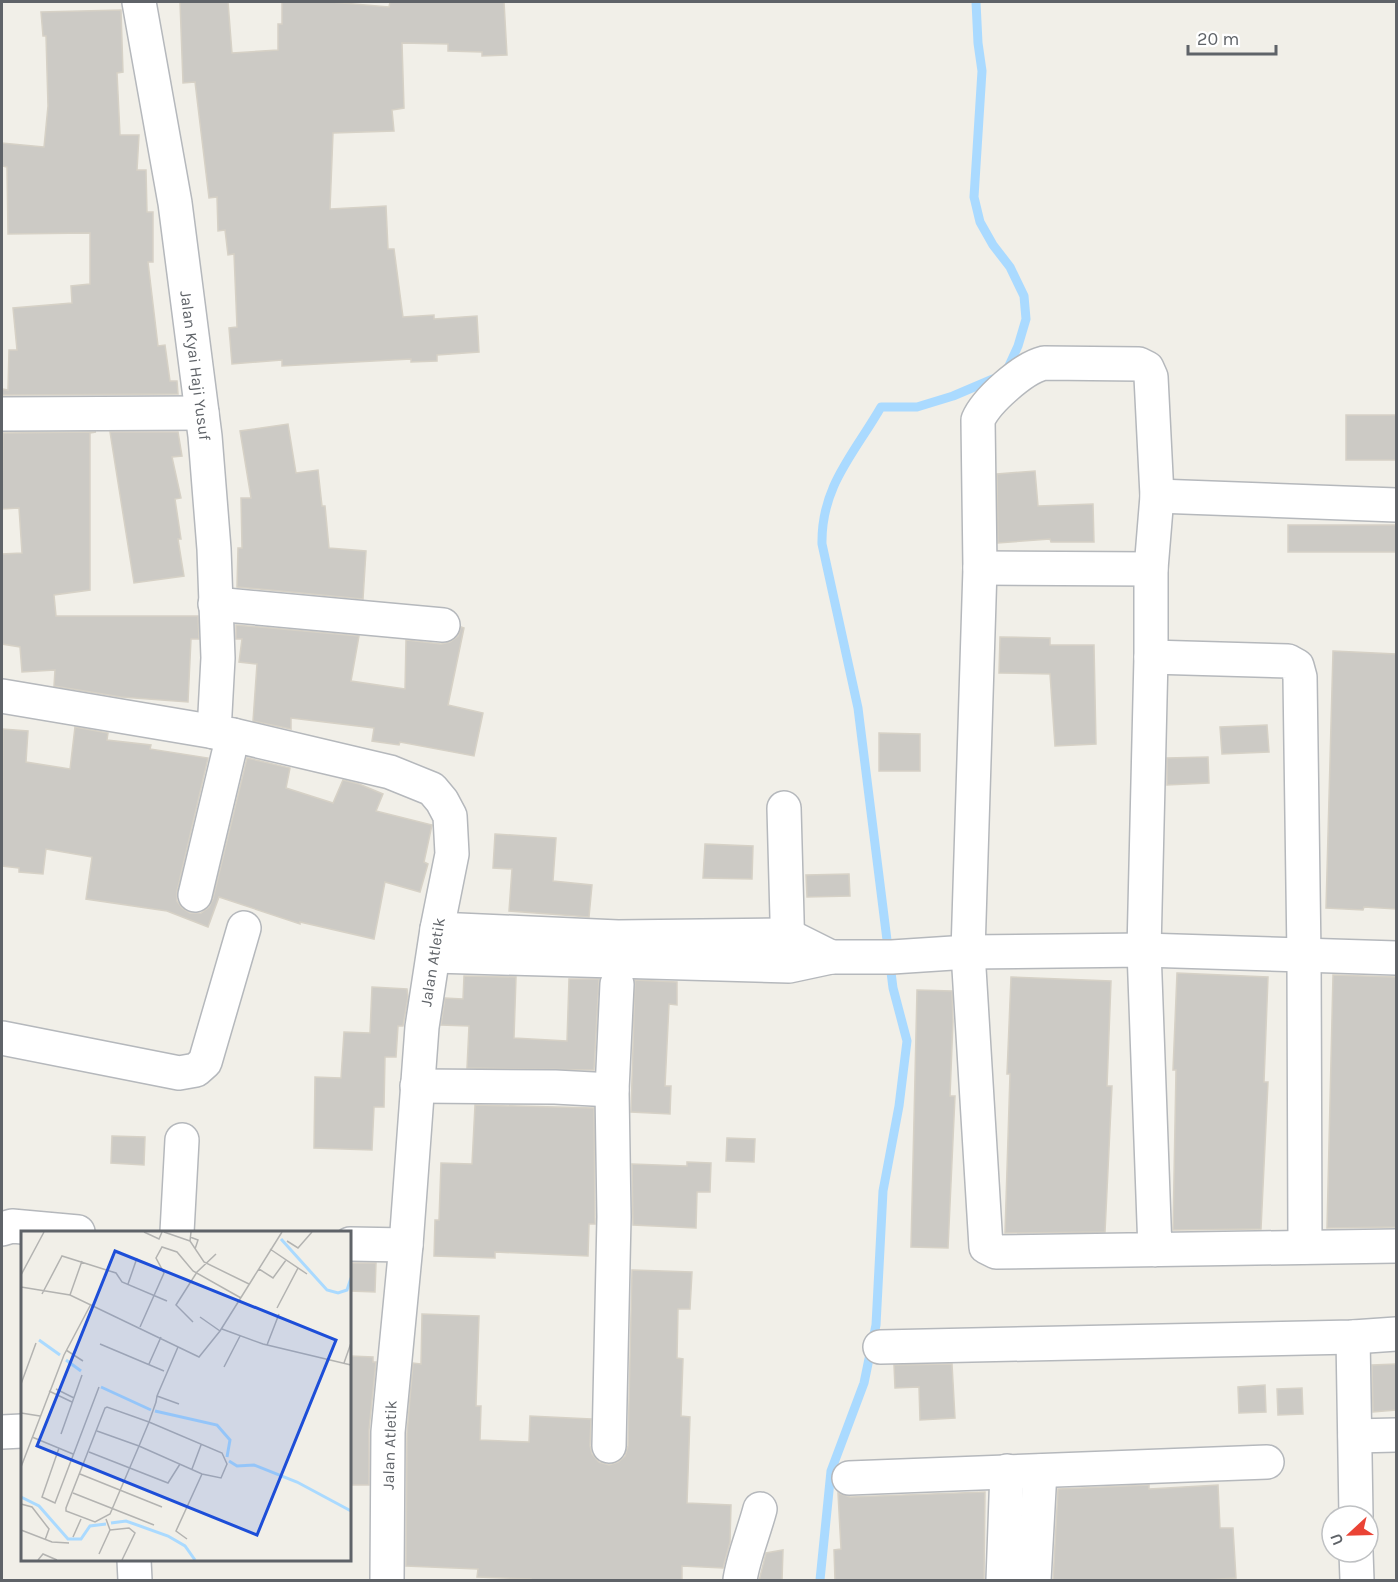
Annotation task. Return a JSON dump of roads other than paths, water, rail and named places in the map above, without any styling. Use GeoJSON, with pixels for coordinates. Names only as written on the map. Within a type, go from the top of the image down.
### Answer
{"type":"FeatureCollection","features":[{"type":"Feature","properties":{"kind":"street","name":"Jalan Kyai Haji Yusuf"},"geometry":{"type":"LineString","coordinates":[[140,2],[175,203],[195,346],[211,500],[223,733],[195,895]]}},
{"type":"Feature","properties":{"kind":"street"},"geometry":{"type":"LineString","coordinates":[[1155,1250],[1144,950],[1151,569],[1157,496],[1151,377],[1147,368],[1139,364],[1044,363],[1035,365],[989,403],[978,420],[980,568],[968,952],[986,1247],[996,1252],[1155,1250],[1396,1246]]}},
{"type":"Feature","properties":{"kind":"street"},"geometry":{"type":"LineString","coordinates":[[2,414],[202,413]]}},
{"type":"Feature","properties":{"kind":"street"},"geometry":{"type":"LineString","coordinates":[[1157,496],[1396,505]]}},
{"type":"Feature","properties":{"kind":"street"},"geometry":{"type":"LineString","coordinates":[[980,568],[1151,569]]}},
{"type":"Feature","properties":{"kind":"street"},"geometry":{"type":"LineString","coordinates":[[215,604],[443,625]]}},
{"type":"Feature","properties":{"kind":"street"},"geometry":{"type":"LineString","coordinates":[[1151,657],[1288,661],[1297,666],[1300,677],[1305,1247]]}},
{"type":"Feature","properties":{"kind":"street","name":"Jalan Atletik"},"geometry":{"type":"LineString","coordinates":[[2,696],[223,733],[390,772],[432,789],[450,816],[452,854],[422,1027],[406,1245],[388,1432],[387,1581]]}},
{"type":"Feature","properties":{"kind":"street"},"geometry":{"type":"LineString","coordinates":[[784,808],[788,950]]}},
{"type":"Feature","properties":{"kind":"street"},"geometry":{"type":"LineString","coordinates":[[2,1038],[179,1073],[196,1070],[205,1062],[244,928]]}},
{"type":"Feature","properties":{"kind":"street"},"geometry":{"type":"LineString","coordinates":[[435,943],[618,937],[788,950],[831,957],[968,952],[1144,950],[1396,958]]}},
{"type":"Feature","properties":{"kind":"street"},"geometry":{"type":"LineString","coordinates":[[609,1446],[614,1217],[612,1090],[617,984]]}},
{"type":"Feature","properties":{"kind":"street"},"geometry":{"type":"LineString","coordinates":[[417,1086],[555,1087],[612,1090]]}},
{"type":"Feature","properties":{"kind":"street"},"geometry":{"type":"LineString","coordinates":[[177,1231],[182,1140]]}},
{"type":"Feature","properties":{"kind":"street"},"geometry":{"type":"LineString","coordinates":[[2,1229],[12,1226],[59,1231]]}},
{"type":"Feature","properties":{"kind":"street"},"geometry":{"type":"LineString","coordinates":[[351,1244],[406,1245]]}},
{"type":"Feature","properties":{"kind":"street"},"geometry":{"type":"LineString","coordinates":[[880,1347],[1353,1337],[1396,1334]]}},
{"type":"Feature","properties":{"kind":"street"},"geometry":{"type":"LineString","coordinates":[[1353,1337],[1356,1504]]}},
{"type":"Feature","properties":{"kind":"street"},"geometry":{"type":"LineString","coordinates":[[2,1432],[21,1431]]}},
{"type":"Feature","properties":{"kind":"street"},"geometry":{"type":"LineString","coordinates":[[1355,1436],[1396,1435]]}},
{"type":"Feature","properties":{"kind":"street"},"geometry":{"type":"LineString","coordinates":[[849,1478],[1267,1462]]}},
{"type":"Feature","properties":{"kind":"street"},"geometry":{"type":"LineString","coordinates":[[1003,1581],[1007,1471]]}},
{"type":"Feature","properties":{"kind":"street"},"geometry":{"type":"LineString","coordinates":[[1034,1581],[1040,1471]]}},
{"type":"Feature","properties":{"kind":"street"},"geometry":{"type":"LineString","coordinates":[[740,1581],[742,1566],[751,1544],[760,1509]]}},
{"type":"Feature","properties":{"kind":"street"},"geometry":{"type":"LineString","coordinates":[[134,1561],[135,1581]]}},
{"type":"Feature","properties":{"kind":"street"},"geometry":{"type":"LineString","coordinates":[[1356,1564],[1357,1581]]}},
{"type":"Feature","properties":{"kind":"waterway"},"geometry":{"type":"LineString","coordinates":[[976,2],[982,71],[974,197],[980,222],[993,245],[1010,267],[1024,296],[1026,319],[1018,346],[1004,372]]}},
{"type":"Feature","properties":{"kind":"waterway"},"geometry":{"type":"LineString","coordinates":[[820,1580],[831,1471],[864,1383],[876,1325],[883,1191],[899,1106],[907,1041],[893,988],[858,708],[822,544],[823,523],[827,505],[841,471],[881,407],[917,407],[953,396],[993,379]]}}]}
